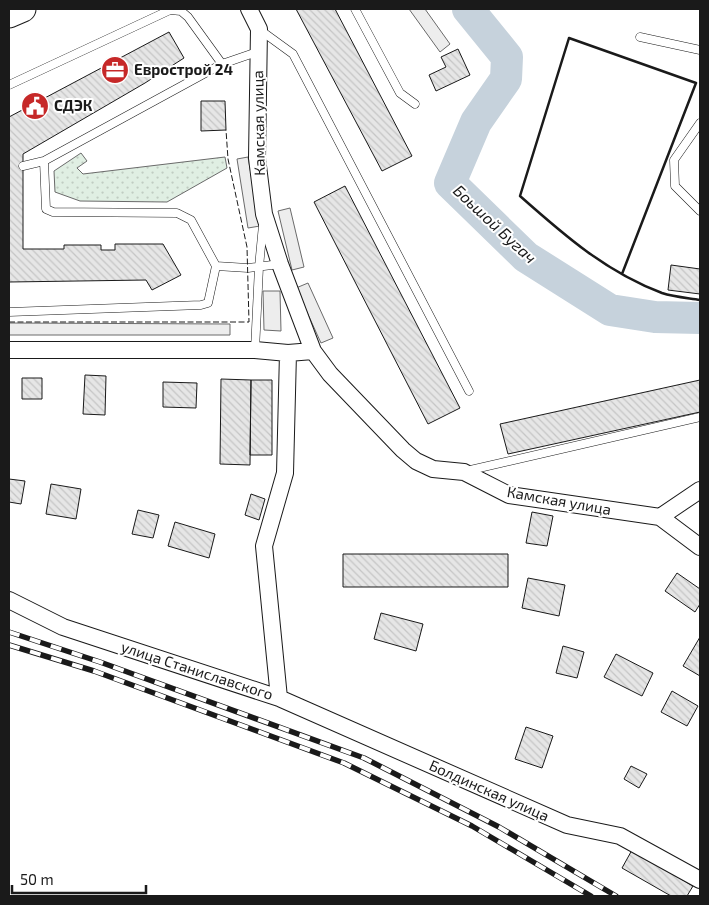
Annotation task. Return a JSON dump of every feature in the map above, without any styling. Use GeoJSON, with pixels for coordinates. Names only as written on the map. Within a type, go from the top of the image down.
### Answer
{"type":"FeatureCollection","features":[{"type":"Feature","properties":{"kind":"main road"},"geometry":{"type":"LineString","coordinates":[[9,15],[23,9]]}},
{"type":"Feature","properties":{"kind":"street","name":"Камская улица"},"geometry":{"type":"LineString","coordinates":[[249,9],[258,29],[257,158],[264,214],[280,264],[313,351],[330,374],[403,450],[416,461],[433,469],[464,472],[509,495],[660,517]]}},
{"type":"Feature","properties":{"kind":"street"},"geometry":{"type":"LineString","coordinates":[[9,350],[256,350],[288,353],[313,351]]}},
{"type":"Feature","properties":{"kind":"street","name":"улица Станиславского"},"geometry":{"type":"LineString","coordinates":[[9,600],[62,627],[279,698],[264,546],[285,473],[288,353]]}},
{"type":"Feature","properties":{"kind":"street"},"geometry":{"type":"LineString","coordinates":[[700,490],[660,517],[700,547]]}},
{"type":"Feature","properties":{"kind":"street","name":"Болдинская улица"},"geometry":{"type":"LineString","coordinates":[[279,698],[567,825],[620,836],[700,880]]}},
{"type":"Feature","properties":{"kind":"lane"},"geometry":{"type":"LineString","coordinates":[[355,9],[400,94],[415,104]]}},
{"type":"Feature","properties":{"kind":"lane"},"geometry":{"type":"LineString","coordinates":[[9,85],[170,10],[181,11],[188,17],[222,64]]}},
{"type":"Feature","properties":{"kind":"lane"},"geometry":{"type":"LineString","coordinates":[[258,29],[293,54],[469,391]]}},
{"type":"Feature","properties":{"kind":"lane"},"geometry":{"type":"LineString","coordinates":[[640,37],[700,50]]}},
{"type":"Feature","properties":{"kind":"lane"},"geometry":{"type":"LineString","coordinates":[[23,166],[44,160],[222,64],[257,52]]}},
{"type":"Feature","properties":{"kind":"lane"},"geometry":{"type":"LineString","coordinates":[[700,123],[674,160],[674,186],[700,211]]}},
{"type":"Feature","properties":{"kind":"lane"},"geometry":{"type":"LineString","coordinates":[[9,312],[200,305],[208,303],[216,266],[191,220],[177,213],[53,212],[46,209],[44,160]]}},
{"type":"Feature","properties":{"kind":"lane"},"geometry":{"type":"LineString","coordinates":[[256,350],[259,267],[264,214]]}},
{"type":"Feature","properties":{"kind":"lane"},"geometry":{"type":"LineString","coordinates":[[216,266],[259,267],[280,264]]}},
{"type":"Feature","properties":{"kind":"lane"},"geometry":{"type":"LineString","coordinates":[[464,472],[700,417]]}},
{"type":"Feature","properties":{"kind":"green space"},"geometry":{"type":"Polygon","coordinates":[[[81,153],[87,161],[77,168],[83,174],[225,157],[227,168],[167,202],[80,201],[55,192],[54,171],[81,153]]]}},
{"type":"Feature","properties":{"kind":"shaded area"},"geometry":{"type":"Polygon","coordinates":[[[409,9],[425,9],[450,44],[440,52],[409,9]]]}},
{"type":"Feature","properties":{"kind":"shaded area"},"geometry":{"type":"Polygon","coordinates":[[[248,157],[260,226],[248,228],[237,159],[248,157]]]}},
{"type":"Feature","properties":{"kind":"shaded area"},"geometry":{"type":"Polygon","coordinates":[[[290,208],[304,267],[292,270],[278,211],[290,208]]]}},
{"type":"Feature","properties":{"kind":"shaded area"},"geometry":{"type":"Polygon","coordinates":[[[308,283],[333,338],[321,343],[296,288],[308,283]]]}},
{"type":"Feature","properties":{"kind":"shaded area"},"geometry":{"type":"Polygon","coordinates":[[[263,291],[280,291],[281,331],[264,330],[263,291]]]}},
{"type":"Feature","properties":{"kind":"shaded area"},"geometry":{"type":"Polygon","coordinates":[[[9,323],[230,324],[230,335],[9,335],[9,323]]]}},
{"type":"Feature","properties":{"kind":"building"},"geometry":{"type":"Polygon","coordinates":[[[296,9],[335,9],[412,156],[382,171],[296,9]]]}},
{"type":"Feature","properties":{"kind":"building"},"geometry":{"type":"Polygon","coordinates":[[[169,32],[184,58],[23,154],[23,249],[64,249],[64,245],[101,245],[101,250],[115,250],[115,244],[163,244],[181,275],[152,290],[146,280],[9,282],[9,117],[169,32]]]}},
{"type":"Feature","properties":{"kind":"building"},"geometry":{"type":"Polygon","coordinates":[[[458,49],[470,75],[436,91],[429,75],[446,67],[441,57],[458,49]]]}},
{"type":"Feature","properties":{"kind":"building"},"geometry":{"type":"Polygon","coordinates":[[[201,101],[225,101],[226,130],[201,131],[201,101]]]}},
{"type":"Feature","properties":{"kind":"building"},"geometry":{"type":"Polygon","coordinates":[[[345,186],[460,408],[428,424],[314,202],[345,186]]]}},
{"type":"Feature","properties":{"kind":"building"},"geometry":{"type":"Polygon","coordinates":[[[671,265],[700,269],[700,294],[668,290],[671,265]]]}},
{"type":"Feature","properties":{"kind":"building"},"geometry":{"type":"Polygon","coordinates":[[[85,375],[106,376],[105,415],[83,414],[85,375]]]}},
{"type":"Feature","properties":{"kind":"building"},"geometry":{"type":"Polygon","coordinates":[[[22,378],[42,378],[42,399],[22,399],[22,378]]]}},
{"type":"Feature","properties":{"kind":"building"},"geometry":{"type":"Polygon","coordinates":[[[221,379],[251,380],[250,465],[220,464],[221,379]]]}},
{"type":"Feature","properties":{"kind":"building"},"geometry":{"type":"Polygon","coordinates":[[[251,380],[272,380],[272,455],[250,455],[251,380]]]}},
{"type":"Feature","properties":{"kind":"building"},"geometry":{"type":"Polygon","coordinates":[[[700,380],[700,412],[508,454],[500,424],[700,380]]]}},
{"type":"Feature","properties":{"kind":"building"},"geometry":{"type":"Polygon","coordinates":[[[163,382],[197,383],[196,408],[163,407],[163,382]]]}},
{"type":"Feature","properties":{"kind":"building"},"geometry":{"type":"Polygon","coordinates":[[[9,479],[25,481],[21,504],[9,502],[9,479]]]}},
{"type":"Feature","properties":{"kind":"building"},"geometry":{"type":"Polygon","coordinates":[[[51,484],[81,489],[76,519],[46,514],[51,484]]]}},
{"type":"Feature","properties":{"kind":"building"},"geometry":{"type":"Polygon","coordinates":[[[251,494],[265,499],[259,520],[245,515],[251,494]]]}},
{"type":"Feature","properties":{"kind":"building"},"geometry":{"type":"Polygon","coordinates":[[[138,510],[159,515],[153,538],[132,534],[138,510]]]}},
{"type":"Feature","properties":{"kind":"building"},"geometry":{"type":"Polygon","coordinates":[[[532,512],[553,516],[547,546],[526,543],[532,512]]]}},
{"type":"Feature","properties":{"kind":"building"},"geometry":{"type":"Polygon","coordinates":[[[175,522],[215,534],[209,558],[168,546],[175,522]]]}},
{"type":"Feature","properties":{"kind":"building"},"geometry":{"type":"Polygon","coordinates":[[[343,554],[508,554],[508,587],[343,587],[343,554]]]}},
{"type":"Feature","properties":{"kind":"building"},"geometry":{"type":"Polygon","coordinates":[[[677,573],[700,589],[700,604],[695,612],[665,591],[677,573]]]}},
{"type":"Feature","properties":{"kind":"building"},"geometry":{"type":"Polygon","coordinates":[[[528,578],[565,585],[559,616],[522,608],[528,578]]]}},
{"type":"Feature","properties":{"kind":"building"},"geometry":{"type":"Polygon","coordinates":[[[381,613],[423,624],[416,651],[374,639],[381,613]]]}},
{"type":"Feature","properties":{"kind":"building"},"geometry":{"type":"Polygon","coordinates":[[[700,637],[700,676],[683,666],[700,637]]]}},
{"type":"Feature","properties":{"kind":"building"},"geometry":{"type":"Polygon","coordinates":[[[563,646],[584,652],[577,678],[556,673],[563,646]]]}},
{"type":"Feature","properties":{"kind":"building"},"geometry":{"type":"Polygon","coordinates":[[[616,654],[653,673],[642,696],[604,677],[616,654]]]}},
{"type":"Feature","properties":{"kind":"building"},"geometry":{"type":"Polygon","coordinates":[[[672,691],[698,706],[687,726],[661,712],[672,691]]]}},
{"type":"Feature","properties":{"kind":"building"},"geometry":{"type":"Polygon","coordinates":[[[526,727],[553,736],[542,768],[515,759],[526,727]]]}},
{"type":"Feature","properties":{"kind":"building"},"geometry":{"type":"Polygon","coordinates":[[[631,766],[647,774],[639,788],[624,779],[631,766]]]}},
{"type":"Feature","properties":{"kind":"building"},"geometry":{"type":"Polygon","coordinates":[[[632,850],[693,886],[687,896],[671,896],[622,868],[632,850]]]}},
{"type":"Feature","properties":{"kind":"waterway","name":"Боьшой Бугач"},"geometry":{"type":"LineString","coordinates":[[468,9],[507,57],[506,79],[476,122],[450,183],[526,257],[610,310],[655,317],[700,318]]}},
{"type":"Feature","properties":{"kind":"railway"},"geometry":{"type":"LineString","coordinates":[[9,632],[100,662],[364,758],[499,827],[616,896]]}},
{"type":"Feature","properties":{"kind":"railway"},"geometry":{"type":"LineString","coordinates":[[9,645],[94,671],[344,763],[472,826],[591,896]]}},
{"type":"Feature","properties":{"kind":"fence"},"geometry":{"type":"LineString","coordinates":[[9,322],[249,322],[247,247],[228,159],[226,130]]}},
{"type":"Feature","properties":{"kind":"wall"},"geometry":{"type":"LineString","coordinates":[[622,274],[696,83],[569,38],[520,196],[586,251],[622,274],[662,293],[700,300]]}},
{"type":"Feature","properties":{"kind":"place","name":"Еврострой 24"},"geometry":{"type":"Point","coordinates":[115,70]}},
{"type":"Feature","properties":{"kind":"place","name":"СДЭК"},"geometry":{"type":"Point","coordinates":[35,106]}}]}
